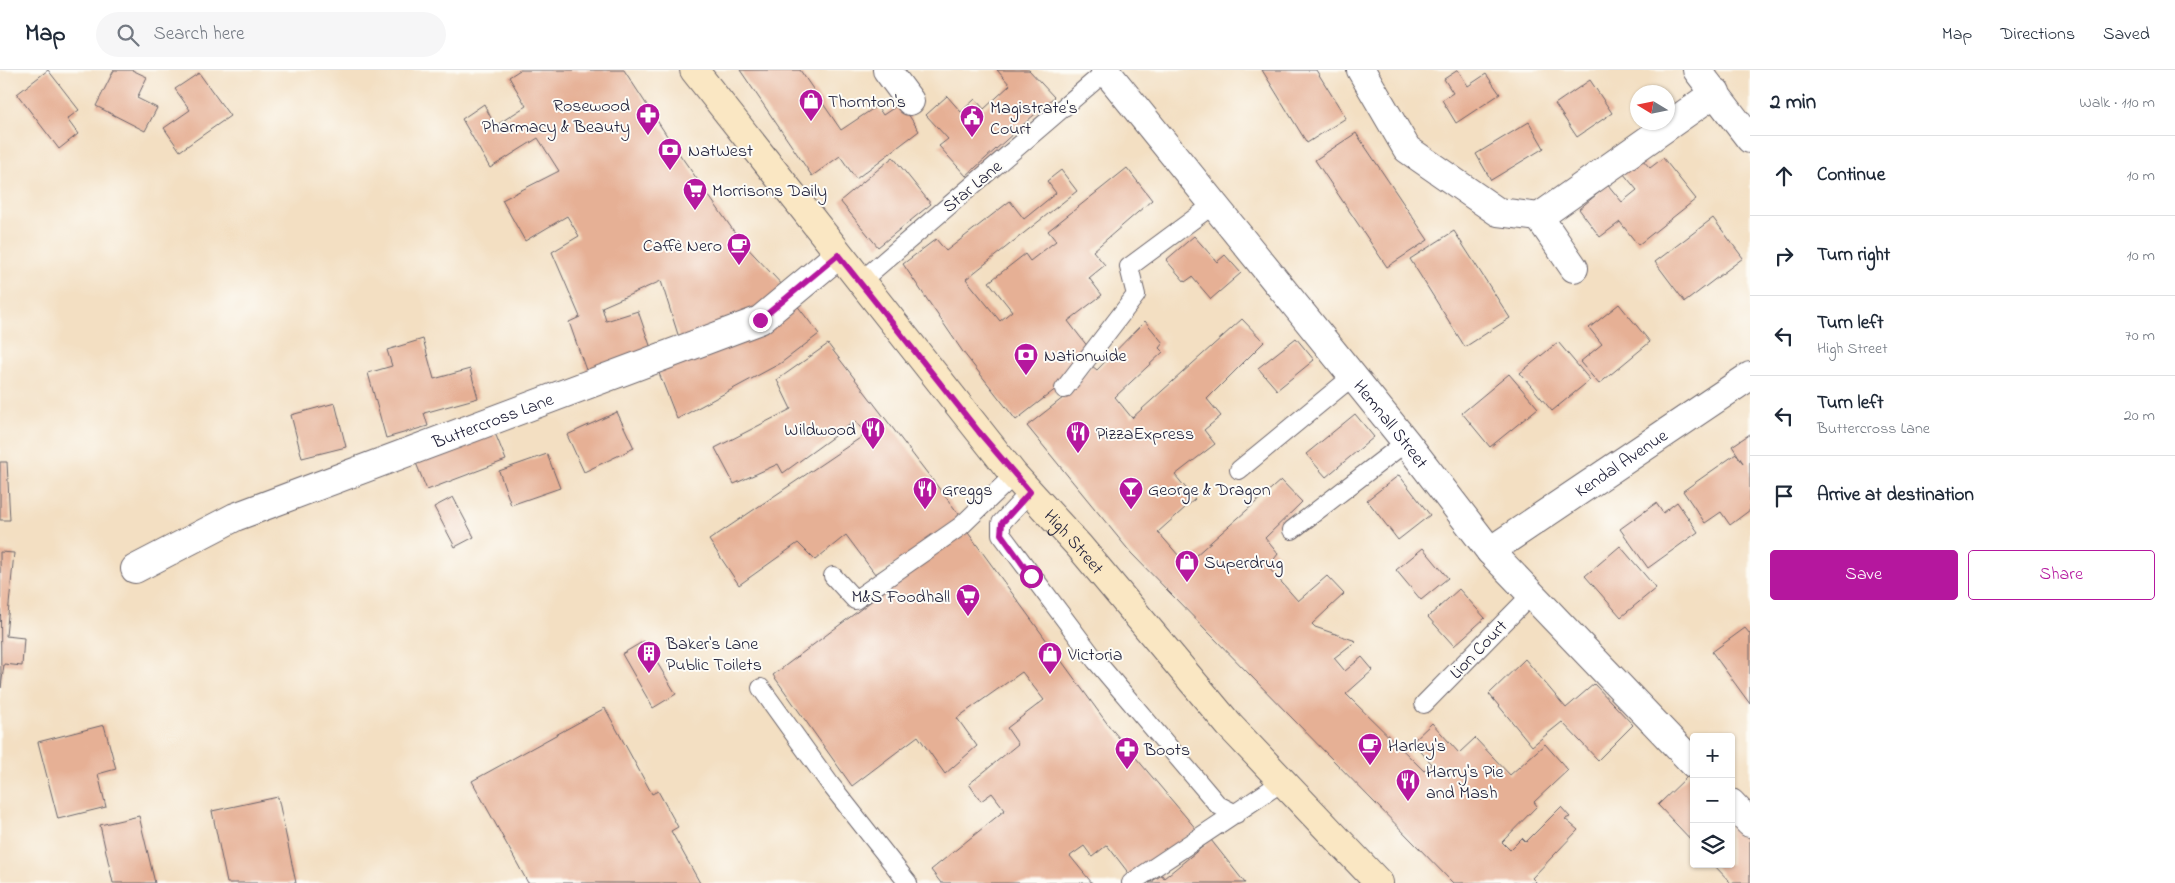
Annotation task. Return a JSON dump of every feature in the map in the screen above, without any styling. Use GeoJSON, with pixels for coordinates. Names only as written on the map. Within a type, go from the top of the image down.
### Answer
{"type":"FeatureCollection","features":[{"type":"Feature","properties":{"kind":"main road","name":"High Street"},"geometry":{"type":"LineString","coordinates":[[694,70],[838,255],[861,281],[1022,483],[1079,546],[1230,725],[1379,883]]}},
{"type":"Feature","properties":{"kind":"street"},"geometry":{"type":"LineString","coordinates":[[887,70],[910,101]]}},
{"type":"Feature","properties":{"kind":"street"},"geometry":{"type":"LineString","coordinates":[[1361,70],[1407,149],[1498,212],[1539,217],[1716,92]]}},
{"type":"Feature","properties":{"kind":"street"},"geometry":{"type":"LineString","coordinates":[[1698,70],[1750,138]]}},
{"type":"Feature","properties":{"kind":"street","name":"Hemnall Street"},"geometry":{"type":"LineString","coordinates":[[1106,71],[1406,442],[1490,551],[1690,760]]}},
{"type":"Feature","properties":{"kind":"street"},"geometry":{"type":"LineString","coordinates":[[1539,217],[1574,268]]}},
{"type":"Feature","properties":{"kind":"street","name":"Buttercross Lane"},"geometry":{"type":"LineString","coordinates":[[135,569],[235,517],[760,320],[838,255]]}},
{"type":"Feature","properties":{"kind":"street","name":"Kendal Avenue"},"geometry":{"type":"LineString","coordinates":[[1490,551],[1750,376]]}},
{"type":"Feature","properties":{"kind":"street"},"geometry":{"type":"LineString","coordinates":[[1735,807],[1750,822]]}},
{"type":"Feature","properties":{"kind":"lane","name":"Star Lane"},"geometry":{"type":"LineString","coordinates":[[861,281],[1106,71]]}},
{"type":"Feature","properties":{"kind":"lane"},"geometry":{"type":"LineString","coordinates":[[1064,389],[1136,295],[1129,267],[1214,204]]}},
{"type":"Feature","properties":{"kind":"lane"},"geometry":{"type":"LineString","coordinates":[[1239,470],[1353,376]]}},
{"type":"Feature","properties":{"kind":"lane"},"geometry":{"type":"LineString","coordinates":[[1292,530],[1406,442]]}},
{"type":"Feature","properties":{"kind":"lane"},"geometry":{"type":"LineString","coordinates":[[833,576],[855,600],[1022,483]]}},
{"type":"Feature","properties":{"kind":"lane"},"geometry":{"type":"LineString","coordinates":[[1022,483],[1002,523],[1001,534],[1096,662],[1218,805],[1236,814]]}},
{"type":"Feature","properties":{"kind":"lane","name":"Lion Court"},"geometry":{"type":"LineString","coordinates":[[1424,704],[1532,594]]}},
{"type":"Feature","properties":{"kind":"lane"},"geometry":{"type":"LineString","coordinates":[[761,688],[830,784],[908,883]]}},
{"type":"Feature","properties":{"kind":"lane"},"geometry":{"type":"LineString","coordinates":[[1131,883],[1219,822],[1236,814],[1282,782]]}},
{"type":"Feature","properties":{"kind":"building"},"geometry":{"type":"Polygon","coordinates":[[[48,70],[79,110],[67,119],[78,134],[59,149],[17,94],[48,70]]]}},
{"type":"Feature","properties":{"kind":"building"},"geometry":{"type":"Polygon","coordinates":[[[114,70],[132,70],[147,77],[137,98],[157,108],[145,131],[96,106],[114,70]]]}},
{"type":"Feature","properties":{"kind":"building"},"geometry":{"type":"Polygon","coordinates":[[[520,70],[624,70],[673,145],[740,240],[787,290],[755,314],[681,344],[661,281],[602,307],[606,321],[638,311],[653,354],[587,373],[569,322],[580,317],[552,252],[579,236],[567,216],[525,241],[502,200],[559,171],[538,138],[490,168],[462,119],[484,104],[495,126],[526,106],[509,77],[520,70]]]}},
{"type":"Feature","properties":{"kind":"building"},"geometry":{"type":"Polygon","coordinates":[[[740,70],[800,70],[841,130],[877,106],[883,115],[901,103],[919,131],[856,179],[840,156],[812,176],[740,70]]]}},
{"type":"Feature","properties":{"kind":"building"},"geometry":{"type":"Polygon","coordinates":[[[997,70],[1029,70],[1054,97],[966,176],[939,146],[948,139],[926,115],[947,96],[961,112],[975,99],[984,109],[1010,85],[997,70]]]}},
{"type":"Feature","properties":{"kind":"building"},"geometry":{"type":"Polygon","coordinates":[[[1262,70],[1316,70],[1346,118],[1307,143],[1262,70]]]}},
{"type":"Feature","properties":{"kind":"building"},"geometry":{"type":"Polygon","coordinates":[[[1458,70],[1468,86],[1486,74],[1500,94],[1456,123],[1442,100],[1453,93],[1444,79],[1458,70]]]}},
{"type":"Feature","properties":{"kind":"building"},"geometry":{"type":"Polygon","coordinates":[[[199,73],[230,116],[180,151],[164,128],[190,110],[175,89],[199,73]]]}},
{"type":"Feature","properties":{"kind":"building"},"geometry":{"type":"Polygon","coordinates":[[[1590,80],[1612,113],[1577,137],[1555,104],[1590,80]]]}},
{"type":"Feature","properties":{"kind":"building"},"geometry":{"type":"Polygon","coordinates":[[[1529,122],[1544,148],[1491,180],[1476,154],[1529,122]]]}},
{"type":"Feature","properties":{"kind":"building"},"geometry":{"type":"Polygon","coordinates":[[[1356,133],[1428,240],[1387,267],[1315,160],[1356,133]]]}},
{"type":"Feature","properties":{"kind":"building"},"geometry":{"type":"Polygon","coordinates":[[[893,157],[931,204],[878,247],[840,201],[893,157]]]}},
{"type":"Feature","properties":{"kind":"building"},"geometry":{"type":"Polygon","coordinates":[[[1641,158],[1650,168],[1663,158],[1696,199],[1638,245],[1620,222],[1600,237],[1579,209],[1608,185],[1622,202],[1637,190],[1623,173],[1641,158]]]}},
{"type":"Feature","properties":{"kind":"building"},"geometry":{"type":"Polygon","coordinates":[[[1127,168],[1152,200],[1093,251],[1105,265],[1089,278],[1102,295],[1068,321],[1088,347],[1057,388],[1016,420],[963,352],[903,264],[936,239],[946,251],[1010,201],[1024,219],[1056,193],[1047,181],[1061,170],[1077,191],[966,279],[1000,321],[1012,311],[989,282],[1025,254],[1030,261],[1056,241],[1048,231],[1127,168]]]}},
{"type":"Feature","properties":{"kind":"building"},"geometry":{"type":"Polygon","coordinates":[[[1713,218],[1743,258],[1685,302],[1655,262],[1713,218]]]}},
{"type":"Feature","properties":{"kind":"building"},"geometry":{"type":"Polygon","coordinates":[[[1454,231],[1510,318],[1465,347],[1410,259],[1454,231]]]}},
{"type":"Feature","properties":{"kind":"building"},"geometry":{"type":"Polygon","coordinates":[[[1194,236],[1217,262],[1225,255],[1241,273],[1211,299],[1192,277],[1185,282],[1166,260],[1194,236]]]}},
{"type":"Feature","properties":{"kind":"building"},"geometry":{"type":"Polygon","coordinates":[[[796,304],[819,334],[781,363],[677,419],[657,368],[796,304]]]}},
{"type":"Feature","properties":{"kind":"building"},"geometry":{"type":"Polygon","coordinates":[[[1619,304],[1650,342],[1599,384],[1580,362],[1602,344],[1589,328],[1619,304]]]}},
{"type":"Feature","properties":{"kind":"building"},"geometry":{"type":"Polygon","coordinates":[[[1242,319],[1264,342],[1207,399],[1221,416],[1204,430],[1215,444],[1175,475],[1195,499],[1158,532],[1186,564],[1281,480],[1302,502],[1265,538],[1278,554],[1268,567],[1298,601],[1327,576],[1344,594],[1312,624],[1315,627],[1356,641],[1334,658],[1345,671],[1362,657],[1373,670],[1346,694],[1424,771],[1432,764],[1412,742],[1432,723],[1459,753],[1475,738],[1510,775],[1545,744],[1568,770],[1534,802],[1537,806],[1502,842],[1510,850],[1522,838],[1526,842],[1561,807],[1570,817],[1565,819],[1578,830],[1532,878],[1537,883],[1453,883],[1131,553],[1027,426],[1068,394],[1092,366],[1097,370],[1145,321],[1163,343],[1159,348],[1163,352],[1115,397],[1132,418],[1242,319]]]}},
{"type":"Feature","properties":{"kind":"building"},"geometry":{"type":"Polygon","coordinates":[[[1296,338],[1314,360],[1277,390],[1258,368],[1296,338]]]}},
{"type":"Feature","properties":{"kind":"building"},"geometry":{"type":"Polygon","coordinates":[[[423,339],[434,379],[470,369],[478,398],[424,413],[428,426],[386,438],[368,373],[392,366],[387,350],[423,339]]]}},
{"type":"Feature","properties":{"kind":"building"},"geometry":{"type":"Polygon","coordinates":[[[1558,342],[1590,380],[1552,411],[1520,373],[1558,342]]]}},
{"type":"Feature","properties":{"kind":"building"},"geometry":{"type":"Polygon","coordinates":[[[828,344],[961,517],[906,558],[875,574],[846,535],[815,560],[798,543],[739,585],[709,540],[866,434],[855,421],[783,473],[778,464],[734,484],[715,448],[791,409],[777,380],[828,344]]]}},
{"type":"Feature","properties":{"kind":"building"},"geometry":{"type":"Polygon","coordinates":[[[1509,374],[1538,408],[1490,447],[1462,413],[1509,374]]]}},
{"type":"Feature","properties":{"kind":"building"},"geometry":{"type":"Polygon","coordinates":[[[335,403],[346,447],[302,458],[291,415],[335,403]]]}},
{"type":"Feature","properties":{"kind":"building"},"geometry":{"type":"Polygon","coordinates":[[[617,412],[634,448],[584,472],[567,435],[617,412]]]}},
{"type":"Feature","properties":{"kind":"building"},"geometry":{"type":"Polygon","coordinates":[[[1355,414],[1374,437],[1326,477],[1306,454],[1355,414]]]}},
{"type":"Feature","properties":{"kind":"building"},"geometry":{"type":"Polygon","coordinates":[[[495,433],[506,460],[427,490],[416,463],[495,433]]]}},
{"type":"Feature","properties":{"kind":"building"},"geometry":{"type":"Polygon","coordinates":[[[1750,434],[1750,510],[1730,525],[1721,512],[1705,523],[1683,491],[1736,454],[1743,463],[1732,446],[1750,434]]]}},
{"type":"Feature","properties":{"kind":"building"},"geometry":{"type":"Polygon","coordinates":[[[547,454],[560,488],[511,505],[499,471],[547,454]]]}},
{"type":"Feature","properties":{"kind":"building"},"geometry":{"type":"Polygon","coordinates":[[[0,462],[7,462],[10,520],[0,520],[0,462]]]}},
{"type":"Feature","properties":{"kind":"building"},"geometry":{"type":"Polygon","coordinates":[[[1399,475],[1430,515],[1398,540],[1367,500],[1399,475]]]}},
{"type":"Feature","properties":{"kind":"building"},"geometry":{"type":"Polygon","coordinates":[[[453,497],[474,537],[455,547],[434,507],[453,497]]]}},
{"type":"Feature","properties":{"kind":"building"},"geometry":{"type":"Polygon","coordinates":[[[1677,502],[1698,532],[1648,568],[1620,529],[1656,503],[1663,513],[1677,502]]]}},
{"type":"Feature","properties":{"kind":"building"},"geometry":{"type":"Polygon","coordinates":[[[966,530],[1109,726],[1197,830],[1130,875],[1107,845],[1092,857],[1084,846],[1070,856],[1092,883],[941,883],[931,870],[1005,810],[992,793],[981,801],[969,784],[1018,744],[1007,728],[1044,700],[1022,672],[957,718],[977,746],[945,774],[918,736],[852,786],[773,675],[966,530]]]}},
{"type":"Feature","properties":{"kind":"building"},"geometry":{"type":"Polygon","coordinates":[[[1620,546],[1656,588],[1621,617],[1585,576],[1620,546]]]}},
{"type":"Feature","properties":{"kind":"building"},"geometry":{"type":"Polygon","coordinates":[[[1423,548],[1448,578],[1421,600],[1396,570],[1423,548]]]}},
{"type":"Feature","properties":{"kind":"building"},"geometry":{"type":"Polygon","coordinates":[[[0,552],[14,553],[6,636],[24,638],[22,666],[4,664],[1,688],[0,552]]]}},
{"type":"Feature","properties":{"kind":"building"},"geometry":{"type":"Polygon","coordinates":[[[1459,589],[1485,618],[1454,646],[1428,617],[1459,589]]]}},
{"type":"Feature","properties":{"kind":"building"},"geometry":{"type":"Polygon","coordinates":[[[1745,628],[1750,634],[1750,704],[1712,652],[1745,628]]]}},
{"type":"Feature","properties":{"kind":"building","name":"Baker's Lane Public Toilets"},"geometry":{"type":"Polygon","coordinates":[[[644,641],[676,694],[653,708],[622,654],[644,641]]]}},
{"type":"Feature","properties":{"kind":"building"},"geometry":{"type":"Polygon","coordinates":[[[1525,659],[1566,708],[1594,684],[1633,725],[1598,760],[1562,722],[1532,746],[1489,694],[1525,659]]]}},
{"type":"Feature","properties":{"kind":"building"},"geometry":{"type":"Polygon","coordinates":[[[605,708],[652,794],[658,791],[678,827],[671,831],[700,883],[528,883],[472,781],[605,708]]]}},
{"type":"Feature","properties":{"kind":"building"},"geometry":{"type":"Polygon","coordinates":[[[104,725],[116,769],[98,774],[106,807],[58,819],[38,742],[104,725]]]}},
{"type":"Feature","properties":{"kind":"building"},"geometry":{"type":"Polygon","coordinates":[[[1690,774],[1690,839],[1658,805],[1690,774]]]}},
{"type":"Feature","properties":{"kind":"building"},"geometry":{"type":"Polygon","coordinates":[[[278,797],[296,883],[227,883],[212,811],[278,797]]]}},
{"type":"Feature","properties":{"kind":"building"},"geometry":{"type":"Polygon","coordinates":[[[139,816],[155,883],[113,883],[100,825],[139,816]]]}},
{"type":"Feature","properties":{"kind":"building"},"geometry":{"type":"Polygon","coordinates":[[[1735,822],[1750,838],[1750,883],[1731,883],[1717,868],[1735,868],[1735,822]]]}},
{"type":"Feature","properties":{"kind":"building"},"geometry":{"type":"Polygon","coordinates":[[[1211,840],[1245,883],[1149,883],[1162,875],[1164,878],[1211,840]]]}},
{"type":"Feature","properties":{"kind":"place","name":"Thornton's"},"geometry":{"type":"Point","coordinates":[811,122]}},
{"type":"Feature","properties":{"kind":"place","name":"Rosewood Pharmacy & Beauty"},"geometry":{"type":"Point","coordinates":[648,136]}},
{"type":"Feature","properties":{"kind":"place","name":"Magistrate's Court"},"geometry":{"type":"Point","coordinates":[972,138]}},
{"type":"Feature","properties":{"kind":"place","name":"NatWest"},"geometry":{"type":"Point","coordinates":[670,171]}},
{"type":"Feature","properties":{"kind":"place","name":"Morrisons Daily"},"geometry":{"type":"Point","coordinates":[695,211]}},
{"type":"Feature","properties":{"kind":"place","name":"Caffè Nero"},"geometry":{"type":"Point","coordinates":[739,266]}},
{"type":"Feature","properties":{"kind":"place","name":"Nationwide"},"geometry":{"type":"Point","coordinates":[1026,376]}},
{"type":"Feature","properties":{"kind":"place","name":"Wildwood"},"geometry":{"type":"Point","coordinates":[873,450]}},
{"type":"Feature","properties":{"kind":"place","name":"PizzaExpress"},"geometry":{"type":"Point","coordinates":[1078,454]}},
{"type":"Feature","properties":{"kind":"place","name":"Greggs"},"geometry":{"type":"Point","coordinates":[925,510]}},
{"type":"Feature","properties":{"kind":"place","name":"George & Dragon"},"geometry":{"type":"Point","coordinates":[1131,510]}},
{"type":"Feature","properties":{"kind":"place","name":"Superdrug"},"geometry":{"type":"Point","coordinates":[1187,583]}},
{"type":"Feature","properties":{"kind":"place","name":"M&S Foodhall"},"geometry":{"type":"Point","coordinates":[968,617]}},
{"type":"Feature","properties":{"kind":"place","name":"Baker's Lane Public Toilets"},"geometry":{"type":"Point","coordinates":[649,674]}},
{"type":"Feature","properties":{"kind":"place","name":"Victoria"},"geometry":{"type":"Point","coordinates":[1050,675]}},
{"type":"Feature","properties":{"kind":"place","name":"Harley's"},"geometry":{"type":"Point","coordinates":[1370,766]}},
{"type":"Feature","properties":{"kind":"place","name":"Boots"},"geometry":{"type":"Point","coordinates":[1127,770]}},
{"type":"Feature","properties":{"kind":"place","name":"Harry's Pie and Mash"},"geometry":{"type":"Point","coordinates":[1408,802]}},
{"type":"Feature","properties":{"kind":"route"},"geometry":{"type":"LineString","coordinates":[[760,320],[838,255],[861,281],[979,432],[1030,492],[1002,523],[1001,534],[1031,576]]}}]}
